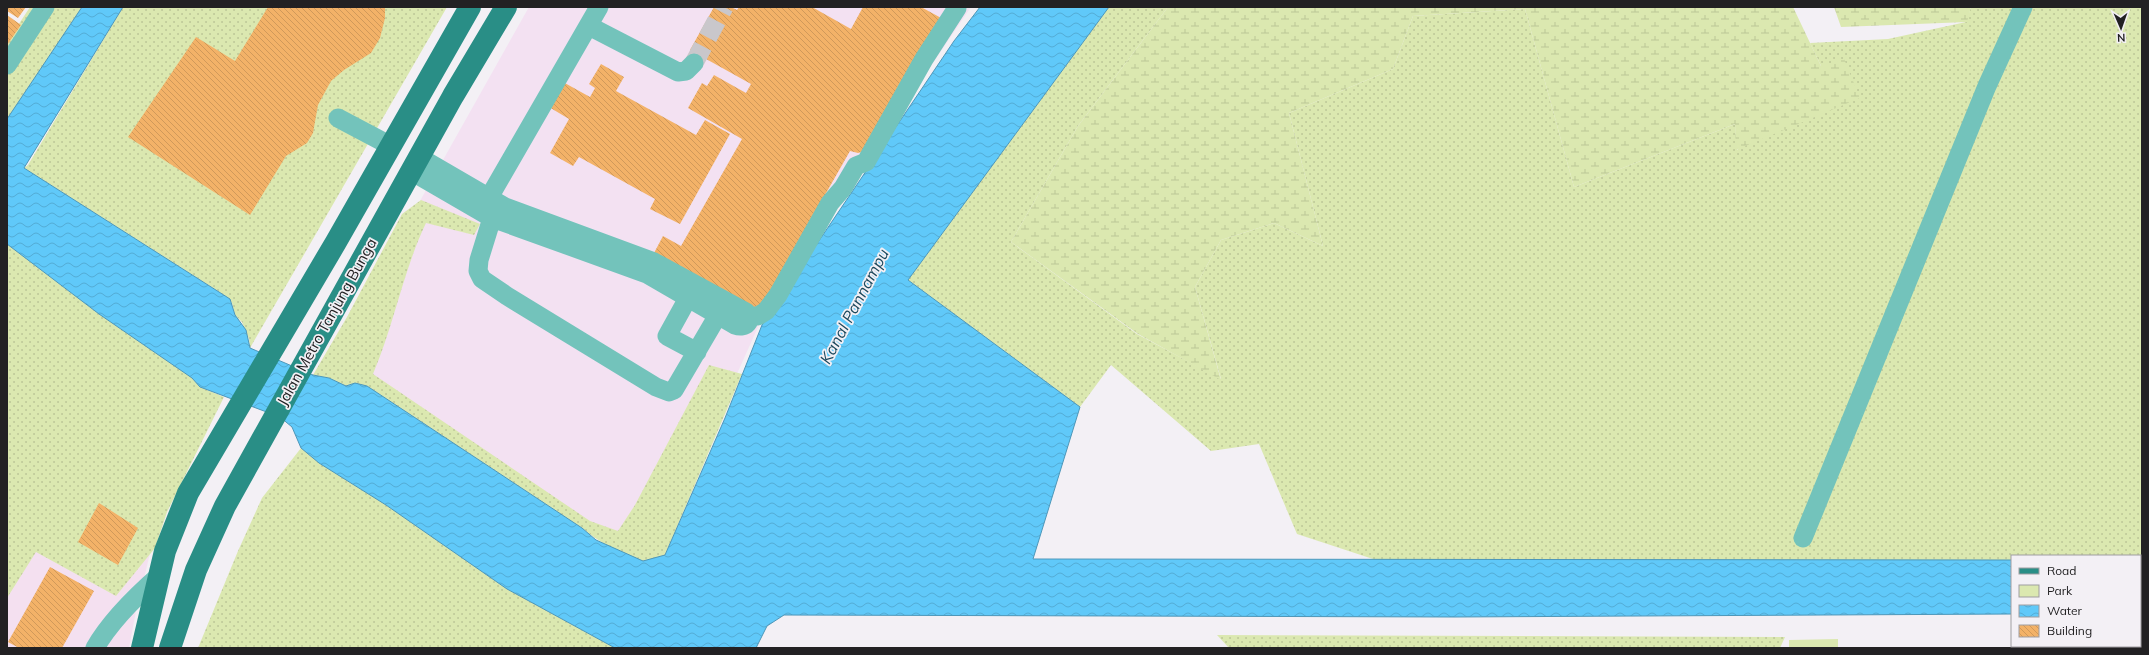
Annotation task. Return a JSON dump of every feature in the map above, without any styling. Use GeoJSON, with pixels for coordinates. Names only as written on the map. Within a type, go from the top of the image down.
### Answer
{"type":"FeatureCollection","features":[{"type":"Feature","properties":{"kind":"main road","name":"Jalan Metro Tanjung Bunga"},"geometry":{"type":"LineString","coordinates":[[142,648],[165,551],[188,493],[391,146],[470,7]]}},
{"type":"Feature","properties":{"kind":"main road","name":"Jalan Metro Tanjung Bunga"},"geometry":{"type":"LineString","coordinates":[[170,648],[196,570],[225,506],[415,164],[506,7]]}},
{"type":"Feature","properties":{"kind":"street"},"geometry":{"type":"LineString","coordinates":[[7,65],[45,7]]}},
{"type":"Feature","properties":{"kind":"street"},"geometry":{"type":"LineString","coordinates":[[599,7],[487,209],[478,260],[478,271],[482,279],[507,296],[656,387],[669,392],[674,390],[718,315]]}},
{"type":"Feature","properties":{"kind":"street"},"geometry":{"type":"LineString","coordinates":[[1803,538],[1987,86],[2023,7]]}},
{"type":"Feature","properties":{"kind":"street"},"geometry":{"type":"LineString","coordinates":[[1987,86],[2011,60],[2036,7]]}},
{"type":"Feature","properties":{"kind":"street"},"geometry":{"type":"LineString","coordinates":[[749,316],[758,316],[766,311],[778,295],[830,203],[843,188],[856,166],[866,162],[924,59],[957,8]]}},
{"type":"Feature","properties":{"kind":"street"},"geometry":{"type":"LineString","coordinates":[[589,26],[678,72],[686,71],[694,63]]}},
{"type":"Feature","properties":{"kind":"street"},"geometry":{"type":"LineString","coordinates":[[338,118],[391,146]]}},
{"type":"Feature","properties":{"kind":"street"},"geometry":{"type":"LineString","coordinates":[[415,164],[487,209],[505,207],[606,251],[740,327],[746,325],[749,321],[749,316],[746,312],[654,262],[606,251]]}},
{"type":"Feature","properties":{"kind":"street"},"geometry":{"type":"LineString","coordinates":[[688,298],[667,336],[697,352]]}},
{"type":"Feature","properties":{"kind":"street"},"geometry":{"type":"LineString","coordinates":[[95,648],[100,639],[134,598],[160,575]]}},
{"type":"Feature","properties":{"kind":"shaded area"},"geometry":{"type":"Polygon","coordinates":[[[529,7],[971,7],[767,307],[682,496],[627,548],[337,364],[384,265],[529,7]]]}},
{"type":"Feature","properties":{"kind":"shaded area"},"geometry":{"type":"Polygon","coordinates":[[[156,529],[136,611],[129,648],[7,648],[7,593],[34,547],[156,529]]]}},
{"type":"Feature","properties":{"kind":"green space"},"geometry":{"type":"Polygon","coordinates":[[[30,7],[82,7],[7,119],[7,42],[30,7]]]}},
{"type":"Feature","properties":{"kind":"green space"},"geometry":{"type":"Polygon","coordinates":[[[123,7],[447,7],[250,348],[249,339],[242,322],[235,315],[232,303],[224,295],[24,168],[28,165],[123,7]]]}},
{"type":"Feature","properties":{"kind":"green space"},"geometry":{"type":"Polygon","coordinates":[[[1109,7],[1168,7],[1078,126],[1011,242],[1137,334],[1221,379],[1195,287],[1221,240],[1274,223],[1323,246],[1289,113],[1393,69],[1413,16],[1525,9],[1574,187],[1735,124],[1737,150],[1821,66],[1810,43],[1888,39],[1966,22],[1971,7],[2142,7],[2142,558],[2141,555],[2011,555],[2011,560],[1376,560],[1297,534],[1259,444],[1211,451],[1111,365],[1080,407],[908,280],[1109,7]]]}},
{"type":"Feature","properties":{"kind":"green space"},"geometry":{"type":"Polygon","coordinates":[[[1168,7],[1793,7],[1821,66],[1844,59],[1860,98],[1736,150],[1735,124],[1574,187],[1525,9],[1413,16],[1393,69],[1289,113],[1323,246],[1274,223],[1221,240],[1195,287],[1221,380],[1138,334],[1011,242],[1078,126],[1168,7]]]}},
{"type":"Feature","properties":{"kind":"green space"},"geometry":{"type":"Polygon","coordinates":[[[1834,7],[1971,7],[1967,22],[1841,27],[1834,7]]]}},
{"type":"Feature","properties":{"kind":"green space"},"geometry":{"type":"Polygon","coordinates":[[[421,200],[480,224],[474,235],[426,223],[411,260],[387,336],[373,374],[590,521],[618,531],[635,505],[709,365],[742,374],[665,555],[644,561],[637,560],[621,553],[603,543],[367,386],[355,383],[346,386],[329,378],[313,375],[347,317],[402,214],[421,200]]]}},
{"type":"Feature","properties":{"kind":"green space"},"geometry":{"type":"Polygon","coordinates":[[[7,244],[99,314],[192,378],[200,387],[224,397],[167,512],[155,548],[116,596],[36,552],[7,598],[7,244]]]}},
{"type":"Feature","properties":{"kind":"green space"},"geometry":{"type":"Polygon","coordinates":[[[301,448],[319,463],[386,505],[507,589],[615,648],[198,648],[238,551],[262,498],[301,448]]]}},
{"type":"Feature","properties":{"kind":"green space"},"geometry":{"type":"Polygon","coordinates":[[[1217,635],[1785,637],[1780,648],[1229,648],[1217,635]]]}},
{"type":"Feature","properties":{"kind":"green space"},"geometry":{"type":"Polygon","coordinates":[[[1838,639],[1838,648],[1789,648],[1789,640],[1838,639]]]}},
{"type":"Feature","properties":{"kind":"water","name":"Kanal Pannampu"},"geometry":{"type":"Polygon","coordinates":[[[82,7],[123,7],[24,168],[230,299],[235,315],[246,330],[250,348],[313,375],[329,378],[346,386],[355,383],[367,386],[582,528],[596,540],[643,561],[665,555],[725,418],[762,325],[954,41],[980,7],[1109,7],[908,280],[1080,407],[1033,559],[2011,560],[2011,614],[1454,617],[784,615],[767,626],[756,648],[615,648],[507,589],[386,505],[319,463],[301,448],[292,427],[280,417],[200,387],[192,378],[99,314],[7,244],[7,119],[82,7]]]}},
{"type":"Feature","properties":{"kind":"water"},"geometry":{"type":"Polygon","coordinates":[[[2141,558],[2142,558],[2141,613],[2141,558]]]}},
{"type":"Feature","properties":{"kind":"building"},"geometry":{"type":"Polygon","coordinates":[[[7,7],[26,7],[18,18],[7,11],[7,7]]]}},
{"type":"Feature","properties":{"kind":"building"},"geometry":{"type":"Polygon","coordinates":[[[268,7],[385,7],[385,18],[380,38],[371,53],[344,70],[331,81],[318,105],[313,133],[307,143],[286,156],[250,215],[128,137],[196,37],[235,61],[268,7]]]}},
{"type":"Feature","properties":{"kind":"building"},"geometry":{"type":"Polygon","coordinates":[[[714,7],[731,7],[737,10],[739,7],[812,7],[851,29],[863,7],[921,7],[943,19],[869,150],[858,153],[850,151],[759,311],[654,253],[663,236],[681,246],[742,139],[688,108],[702,83],[707,86],[714,75],[746,93],[751,84],[690,50],[714,7]]]}},
{"type":"Feature","properties":{"kind":"building"},"geometry":{"type":"Polygon","coordinates":[[[7,15],[21,25],[7,45],[7,15]]]}},
{"type":"Feature","properties":{"kind":"building"},"geometry":{"type":"Polygon","coordinates":[[[601,64],[624,77],[616,91],[696,135],[705,120],[730,134],[680,224],[650,209],[655,199],[579,157],[573,166],[550,153],[569,119],[549,107],[563,82],[590,97],[595,88],[589,84],[601,64]]]}},
{"type":"Feature","properties":{"kind":"building"},"geometry":{"type":"Polygon","coordinates":[[[99,503],[138,528],[118,565],[78,542],[99,503]]]}},
{"type":"Feature","properties":{"kind":"building"},"geometry":{"type":"Polygon","coordinates":[[[50,567],[94,591],[62,648],[19,648],[8,642],[50,567]]]}},
{"type":"Feature","properties":{"kind":"tunnel"},"geometry":{"type":"LineString","coordinates":[[694,63],[724,7]]}}]}
